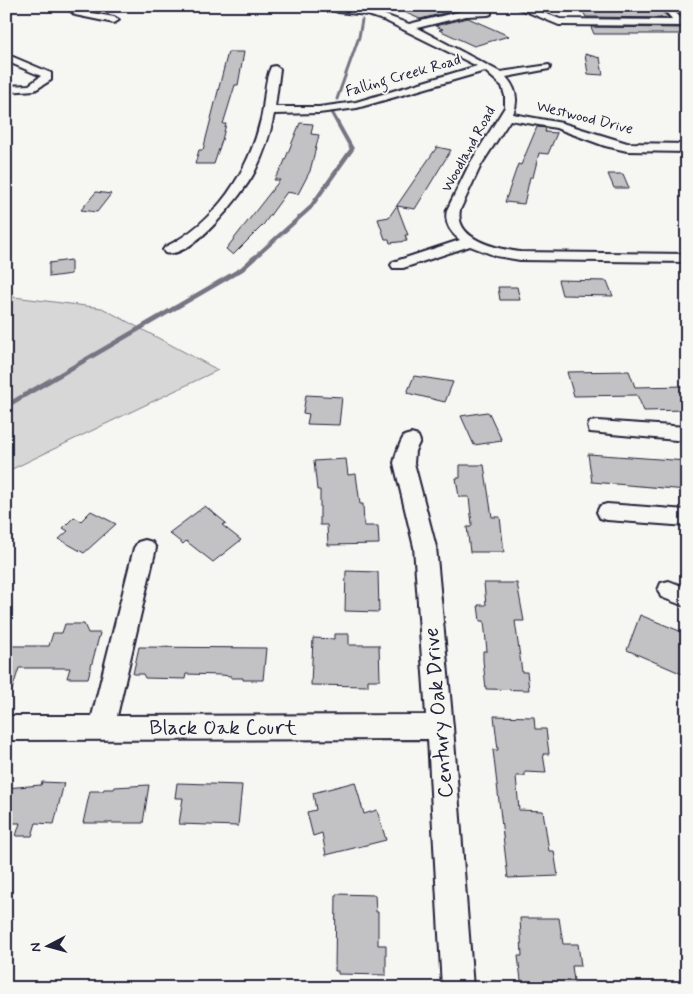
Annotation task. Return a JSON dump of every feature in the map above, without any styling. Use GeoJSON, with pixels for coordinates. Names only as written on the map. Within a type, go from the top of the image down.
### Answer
{"type":"FeatureCollection","features":[{"type":"Feature","properties":{"kind":"street"},"geometry":{"type":"LineString","coordinates":[[70,6],[78,13],[114,20]]}},
{"type":"Feature","properties":{"kind":"street","name":"Woodland Road"},"geometry":{"type":"LineString","coordinates":[[326,6],[334,9],[368,12],[378,15],[486,67],[499,75],[509,89],[511,97],[510,109],[489,141],[454,209],[453,222],[456,230],[472,241],[493,251],[520,256],[687,258]]}},
{"type":"Feature","properties":{"kind":"street"},"geometry":{"type":"LineString","coordinates":[[517,6],[559,22],[684,23]]}},
{"type":"Feature","properties":{"kind":"street"},"geometry":{"type":"LineString","coordinates":[[661,6],[669,10],[684,23]]}},
{"type":"Feature","properties":{"kind":"street"},"geometry":{"type":"LineString","coordinates":[[406,28],[466,13],[488,12]]}},
{"type":"Feature","properties":{"kind":"street"},"geometry":{"type":"LineString","coordinates":[[6,57],[47,75],[46,80],[31,88],[6,90]]}},
{"type":"Feature","properties":{"kind":"street","name":"Falling Creek Road"},"geometry":{"type":"LineString","coordinates":[[268,111],[319,110],[357,105],[486,67]]}},
{"type":"Feature","properties":{"kind":"street"},"geometry":{"type":"LineString","coordinates":[[499,75],[545,67]]}},
{"type":"Feature","properties":{"kind":"street"},"geometry":{"type":"LineString","coordinates":[[170,250],[195,234],[217,214],[241,186],[261,146],[275,69]]}},
{"type":"Feature","properties":{"kind":"street","name":"Westwood Drive"},"geometry":{"type":"LineString","coordinates":[[506,116],[552,124],[627,147],[687,148]]}},
{"type":"Feature","properties":{"kind":"street"},"geometry":{"type":"LineString","coordinates":[[398,265],[472,241]]}},
{"type":"Feature","properties":{"kind":"street"},"geometry":{"type":"LineString","coordinates":[[597,428],[687,434]]}},
{"type":"Feature","properties":{"kind":"street","name":"Century Oak Drive"},"geometry":{"type":"LineString","coordinates":[[411,441],[404,463],[425,546],[458,988]]}},
{"type":"Feature","properties":{"kind":"street"},"geometry":{"type":"LineString","coordinates":[[607,512],[687,518]]}},
{"type":"Feature","properties":{"kind":"street"},"geometry":{"type":"LineString","coordinates":[[102,728],[108,695],[144,548]]}},
{"type":"Feature","properties":{"kind":"street","name":"Black Oak Court"},"geometry":{"type":"LineString","coordinates":[[6,728],[440,727]]}},
{"type":"Feature","properties":{"kind":"shaded area"},"geometry":{"type":"Polygon","coordinates":[[[6,296],[102,308],[218,370],[6,472],[6,296]]]}},
{"type":"Feature","properties":{"kind":"building"},"geometry":{"type":"Polygon","coordinates":[[[390,6],[442,6],[453,11],[420,19],[390,6]]]}},
{"type":"Feature","properties":{"kind":"building"},"geometry":{"type":"Polygon","coordinates":[[[580,6],[655,6],[669,18],[586,17],[580,6]]]}},
{"type":"Feature","properties":{"kind":"building"},"geometry":{"type":"Polygon","coordinates":[[[468,18],[509,36],[474,46],[439,30],[443,29],[435,26],[468,18]]]}},
{"type":"Feature","properties":{"kind":"building"},"geometry":{"type":"Polygon","coordinates":[[[591,27],[687,28],[687,34],[594,34],[591,27]]]}},
{"type":"Feature","properties":{"kind":"building"},"geometry":{"type":"Polygon","coordinates":[[[228,52],[244,52],[238,85],[235,85],[223,124],[226,124],[222,140],[214,164],[195,164],[199,150],[203,150],[228,52]]]}},
{"type":"Feature","properties":{"kind":"building"},"geometry":{"type":"Polygon","coordinates":[[[585,54],[600,58],[603,75],[588,74],[585,54]]]}},
{"type":"Feature","properties":{"kind":"building"},"geometry":{"type":"Polygon","coordinates":[[[300,123],[313,124],[311,134],[319,135],[310,171],[298,194],[287,192],[263,225],[233,255],[226,249],[280,180],[274,180],[283,165],[300,123]]]}},
{"type":"Feature","properties":{"kind":"building"},"geometry":{"type":"Polygon","coordinates":[[[537,127],[546,128],[545,132],[557,133],[548,154],[539,153],[533,177],[530,177],[524,204],[505,202],[518,164],[521,165],[537,127]]]}},
{"type":"Feature","properties":{"kind":"building"},"geometry":{"type":"Polygon","coordinates":[[[437,147],[451,150],[415,209],[397,206],[408,235],[405,235],[407,241],[390,243],[389,239],[385,239],[378,219],[389,217],[437,147]]]}},
{"type":"Feature","properties":{"kind":"building"},"geometry":{"type":"Polygon","coordinates":[[[608,174],[623,174],[629,188],[614,188],[608,174]]]}},
{"type":"Feature","properties":{"kind":"building"},"geometry":{"type":"Polygon","coordinates":[[[96,192],[111,194],[97,212],[81,210],[96,192]]]}},
{"type":"Feature","properties":{"kind":"building"},"geometry":{"type":"Polygon","coordinates":[[[71,260],[71,274],[49,277],[49,263],[71,260]]]}},
{"type":"Feature","properties":{"kind":"building"},"geometry":{"type":"Polygon","coordinates":[[[558,280],[607,281],[613,296],[562,295],[558,280]]]}},
{"type":"Feature","properties":{"kind":"building"},"geometry":{"type":"Polygon","coordinates":[[[498,287],[517,287],[520,300],[500,300],[498,287]]]}},
{"type":"Feature","properties":{"kind":"building"},"geometry":{"type":"Polygon","coordinates":[[[629,371],[635,387],[687,386],[687,410],[644,411],[637,395],[574,396],[567,372],[629,371]]]}},
{"type":"Feature","properties":{"kind":"building"},"geometry":{"type":"Polygon","coordinates":[[[414,376],[453,382],[445,402],[407,393],[414,376]]]}},
{"type":"Feature","properties":{"kind":"building"},"geometry":{"type":"Polygon","coordinates":[[[306,395],[342,397],[339,425],[307,424],[309,414],[303,413],[306,395]]]}},
{"type":"Feature","properties":{"kind":"building"},"geometry":{"type":"Polygon","coordinates":[[[487,412],[502,441],[474,445],[461,416],[487,412]]]}},
{"type":"Feature","properties":{"kind":"building"},"geometry":{"type":"Polygon","coordinates":[[[588,454],[687,461],[687,490],[592,482],[588,454]]]}},
{"type":"Feature","properties":{"kind":"building"},"geometry":{"type":"Polygon","coordinates":[[[346,459],[348,475],[356,474],[360,504],[363,504],[364,526],[378,526],[379,544],[328,545],[327,525],[320,525],[320,490],[317,490],[314,461],[346,459]]]}},
{"type":"Feature","properties":{"kind":"building"},"geometry":{"type":"Polygon","coordinates":[[[460,465],[484,465],[492,517],[500,517],[504,552],[470,552],[467,527],[471,527],[472,524],[469,497],[459,497],[456,478],[460,478],[460,465]]]}},
{"type":"Feature","properties":{"kind":"building"},"geometry":{"type":"Polygon","coordinates":[[[205,506],[226,523],[222,525],[241,540],[213,562],[186,541],[183,544],[169,533],[205,506]]]}},
{"type":"Feature","properties":{"kind":"building"},"geometry":{"type":"Polygon","coordinates":[[[91,511],[116,524],[84,553],[59,539],[68,531],[63,528],[74,517],[81,521],[91,511]]]}},
{"type":"Feature","properties":{"kind":"building"},"geometry":{"type":"Polygon","coordinates":[[[346,571],[378,572],[379,612],[345,611],[346,571]]]}},
{"type":"Feature","properties":{"kind":"building"},"geometry":{"type":"Polygon","coordinates":[[[484,583],[517,583],[524,621],[515,621],[522,672],[527,672],[529,690],[486,689],[483,651],[487,651],[484,621],[480,621],[478,605],[486,605],[484,583]]]}},
{"type":"Feature","properties":{"kind":"building"},"geometry":{"type":"Polygon","coordinates":[[[640,615],[687,634],[687,676],[627,650],[640,615]]]}},
{"type":"Feature","properties":{"kind":"building"},"geometry":{"type":"Polygon","coordinates":[[[65,624],[84,624],[88,633],[100,633],[88,678],[67,678],[70,668],[19,668],[9,699],[6,698],[6,646],[49,646],[53,633],[62,633],[65,624]]]}},
{"type":"Feature","properties":{"kind":"building"},"geometry":{"type":"Polygon","coordinates":[[[334,634],[349,634],[349,645],[379,645],[380,680],[368,680],[368,686],[311,685],[313,638],[334,639],[334,634]]]}},
{"type":"Feature","properties":{"kind":"building"},"geometry":{"type":"Polygon","coordinates":[[[139,647],[266,648],[263,680],[243,680],[243,678],[231,678],[231,676],[221,675],[186,674],[185,679],[145,678],[143,674],[133,674],[139,647]]]}},
{"type":"Feature","properties":{"kind":"building"},"geometry":{"type":"Polygon","coordinates":[[[494,716],[534,717],[535,729],[546,729],[549,754],[543,754],[546,773],[525,772],[525,776],[516,776],[519,810],[543,811],[549,851],[554,851],[558,876],[508,878],[493,750],[498,750],[494,716]]]}},
{"type":"Feature","properties":{"kind":"building"},"geometry":{"type":"Polygon","coordinates":[[[42,782],[64,783],[54,824],[36,823],[32,836],[16,836],[20,823],[6,823],[6,788],[41,785],[42,782]]]}},
{"type":"Feature","properties":{"kind":"building"},"geometry":{"type":"Polygon","coordinates":[[[355,782],[364,814],[377,810],[386,840],[326,855],[322,833],[313,836],[307,812],[316,810],[313,793],[355,782]]]}},
{"type":"Feature","properties":{"kind":"building"},"geometry":{"type":"Polygon","coordinates":[[[177,783],[242,785],[238,826],[179,824],[183,798],[175,798],[177,783]]]}},
{"type":"Feature","properties":{"kind":"building"},"geometry":{"type":"Polygon","coordinates":[[[149,785],[143,823],[83,823],[90,791],[149,785]]]}},
{"type":"Feature","properties":{"kind":"building"},"geometry":{"type":"Polygon","coordinates":[[[336,894],[375,895],[376,912],[378,912],[378,945],[386,945],[386,975],[338,974],[338,971],[335,971],[336,894]]]}},
{"type":"Feature","properties":{"kind":"building"},"geometry":{"type":"Polygon","coordinates":[[[520,918],[559,918],[563,944],[578,944],[581,966],[572,966],[575,988],[522,988],[518,956],[522,956],[520,918]]]}},
{"type":"Feature","properties":{"kind":"waterway"},"geometry":{"type":"LineString","coordinates":[[337,99],[359,37],[362,20]]}},
{"type":"Feature","properties":{"kind":"waterway"},"geometry":{"type":"LineString","coordinates":[[253,259],[310,208],[352,149],[332,113]]}},
{"type":"Feature","properties":{"kind":"waterway"},"geometry":{"type":"LineString","coordinates":[[6,406],[242,269],[254,258]]}}]}
